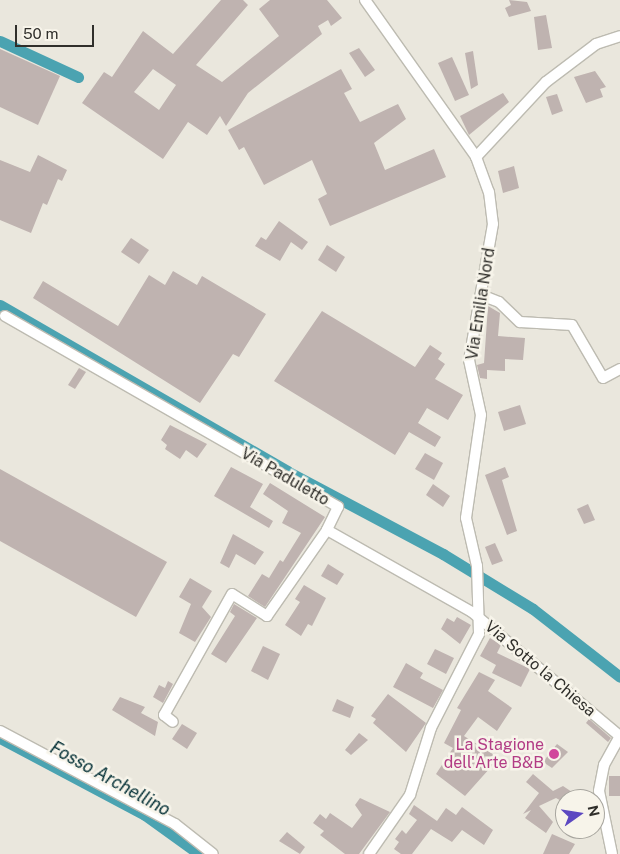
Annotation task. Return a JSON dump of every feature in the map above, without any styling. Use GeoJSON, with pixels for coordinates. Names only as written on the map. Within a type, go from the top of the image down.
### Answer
{"type":"FeatureCollection","features":[{"type":"Feature","properties":{"kind":"street","name":"Via Emilia Nord"},"geometry":{"type":"LineString","coordinates":[[365,0],[476,157],[490,192],[493,224],[470,360],[481,415],[466,518],[477,566],[479,634],[431,728],[410,795],[368,854]]}},
{"type":"Feature","properties":{"kind":"street"},"geometry":{"type":"LineString","coordinates":[[476,157],[546,82],[596,44],[620,36]]}},
{"type":"Feature","properties":{"kind":"street"},"geometry":{"type":"LineString","coordinates":[[481,295],[499,302],[520,322],[572,325],[604,378],[620,368]]}},
{"type":"Feature","properties":{"kind":"street","name":"Via Paduletto"},"geometry":{"type":"LineString","coordinates":[[5,316],[338,507],[327,530],[267,616],[232,594],[164,715],[173,722]]}},
{"type":"Feature","properties":{"kind":"street","name":"Via Sotto la Chiesa"},"geometry":{"type":"LineString","coordinates":[[327,530],[479,620],[620,737],[604,765],[599,791],[612,854]]}},
{"type":"Feature","properties":{"kind":"street"},"geometry":{"type":"LineString","coordinates":[[0,731],[168,820],[213,854]]}},
{"type":"Feature","properties":{"kind":"building"},"geometry":{"type":"Polygon","coordinates":[[[221,0],[243,0],[248,5],[196,65],[222,82],[279,36],[259,9],[270,0],[327,0],[342,18],[331,26],[328,20],[318,26],[322,34],[248,93],[226,126],[220,116],[207,135],[188,122],[163,159],[82,103],[104,72],[112,77],[143,31],[173,54],[221,0]],[[153,69],[134,92],[159,110],[176,85],[153,69]]]}},
{"type":"Feature","properties":{"kind":"building"},"geometry":{"type":"Polygon","coordinates":[[[509,0],[527,2],[531,11],[509,17],[505,8],[511,5],[509,0]]]}},
{"type":"Feature","properties":{"kind":"building"},"geometry":{"type":"Polygon","coordinates":[[[546,15],[552,48],[538,50],[534,17],[546,15]]]}},
{"type":"Feature","properties":{"kind":"building"},"geometry":{"type":"Polygon","coordinates":[[[359,48],[375,70],[365,77],[349,53],[359,48]]]}},
{"type":"Feature","properties":{"kind":"building"},"geometry":{"type":"Polygon","coordinates":[[[0,49],[60,76],[38,125],[0,107],[0,49]]]}},
{"type":"Feature","properties":{"kind":"building"},"geometry":{"type":"Polygon","coordinates":[[[473,51],[478,85],[471,89],[465,53],[473,51]]]}},
{"type":"Feature","properties":{"kind":"building"},"geometry":{"type":"Polygon","coordinates":[[[452,57],[469,95],[455,101],[438,63],[452,57]]]}},
{"type":"Feature","properties":{"kind":"building"},"geometry":{"type":"Polygon","coordinates":[[[341,69],[352,89],[344,93],[360,122],[398,104],[406,119],[374,143],[385,170],[434,149],[446,177],[330,226],[318,199],[327,194],[312,160],[264,185],[244,147],[239,150],[228,130],[341,69]]]}},
{"type":"Feature","properties":{"kind":"building"},"geometry":{"type":"Polygon","coordinates":[[[595,71],[606,87],[600,89],[603,97],[586,103],[574,77],[595,71]]]}},
{"type":"Feature","properties":{"kind":"building"},"geometry":{"type":"Polygon","coordinates":[[[503,93],[509,102],[469,135],[460,116],[503,93]]]}},
{"type":"Feature","properties":{"kind":"building"},"geometry":{"type":"Polygon","coordinates":[[[557,94],[563,111],[552,115],[546,97],[557,94]]]}},
{"type":"Feature","properties":{"kind":"building"},"geometry":{"type":"Polygon","coordinates":[[[38,155],[67,170],[62,181],[58,179],[47,205],[43,203],[31,233],[0,220],[0,160],[30,172],[38,155]]]}},
{"type":"Feature","properties":{"kind":"building"},"geometry":{"type":"Polygon","coordinates":[[[514,166],[519,188],[503,193],[498,171],[514,166]]]}},
{"type":"Feature","properties":{"kind":"building"},"geometry":{"type":"Polygon","coordinates":[[[279,221],[308,242],[302,250],[291,242],[280,261],[255,246],[261,237],[266,240],[279,221]]]}},
{"type":"Feature","properties":{"kind":"building"},"geometry":{"type":"Polygon","coordinates":[[[131,238],[149,250],[139,264],[121,252],[131,238]]]}},
{"type":"Feature","properties":{"kind":"building"},"geometry":{"type":"Polygon","coordinates":[[[327,245],[345,257],[336,272],[318,260],[327,245]]]}},
{"type":"Feature","properties":{"kind":"building"},"geometry":{"type":"Polygon","coordinates":[[[173,271],[197,285],[202,276],[266,314],[239,357],[233,354],[200,403],[33,298],[43,281],[118,326],[149,275],[165,285],[173,271]]]}},
{"type":"Feature","properties":{"kind":"building"},"geometry":{"type":"Polygon","coordinates":[[[488,306],[500,313],[498,336],[525,338],[523,360],[505,359],[505,371],[487,370],[487,379],[480,378],[477,365],[484,363],[488,306]]]}},
{"type":"Feature","properties":{"kind":"building"},"geometry":{"type":"Polygon","coordinates":[[[322,311],[415,367],[430,345],[442,353],[438,359],[445,364],[435,379],[463,395],[448,420],[427,408],[418,423],[441,437],[435,447],[409,432],[395,455],[274,381],[322,311]]]}},
{"type":"Feature","properties":{"kind":"building"},"geometry":{"type":"Polygon","coordinates":[[[79,368],[86,372],[75,389],[68,385],[79,368]]]}},
{"type":"Feature","properties":{"kind":"building"},"geometry":{"type":"Polygon","coordinates":[[[520,405],[526,424],[504,431],[498,412],[520,405]]]}},
{"type":"Feature","properties":{"kind":"building"},"geometry":{"type":"Polygon","coordinates":[[[170,425],[207,444],[197,458],[186,450],[180,459],[165,449],[167,445],[161,440],[170,425]]]}},
{"type":"Feature","properties":{"kind":"building"},"geometry":{"type":"Polygon","coordinates":[[[425,453],[443,463],[434,480],[415,469],[425,453]]]}},
{"type":"Feature","properties":{"kind":"building"},"geometry":{"type":"Polygon","coordinates":[[[231,467],[263,484],[250,507],[273,521],[269,528],[214,496],[231,467]]]}},
{"type":"Feature","properties":{"kind":"building"},"geometry":{"type":"Polygon","coordinates":[[[505,467],[509,477],[502,480],[517,531],[507,535],[485,475],[505,467]]]}},
{"type":"Feature","properties":{"kind":"building"},"geometry":{"type":"Polygon","coordinates":[[[0,469],[167,562],[136,617],[0,541],[0,469]]]}},
{"type":"Feature","properties":{"kind":"building"},"geometry":{"type":"Polygon","coordinates":[[[270,483],[325,517],[265,607],[248,596],[262,574],[269,578],[280,560],[283,562],[301,533],[282,523],[288,511],[263,494],[270,483]]]}},
{"type":"Feature","properties":{"kind":"building"},"geometry":{"type":"Polygon","coordinates":[[[433,484],[450,496],[443,507],[426,495],[433,484]]]}},
{"type":"Feature","properties":{"kind":"building"},"geometry":{"type":"Polygon","coordinates":[[[588,504],[595,520],[584,524],[577,509],[588,504]]]}},
{"type":"Feature","properties":{"kind":"building"},"geometry":{"type":"Polygon","coordinates":[[[233,534],[264,552],[255,565],[236,554],[229,568],[220,563],[233,534]]]}},
{"type":"Feature","properties":{"kind":"building"},"geometry":{"type":"Polygon","coordinates":[[[495,543],[503,561],[492,565],[485,547],[495,543]]]}},
{"type":"Feature","properties":{"kind":"building"},"geometry":{"type":"Polygon","coordinates":[[[328,564],[344,574],[337,585],[321,576],[328,564]]]}},
{"type":"Feature","properties":{"kind":"building"},"geometry":{"type":"Polygon","coordinates":[[[190,578],[212,591],[202,607],[211,617],[195,642],[179,633],[191,604],[179,597],[190,578]]]}},
{"type":"Feature","properties":{"kind":"building"},"geometry":{"type":"Polygon","coordinates":[[[304,585],[326,598],[312,626],[308,624],[301,636],[285,625],[300,602],[295,599],[304,585]]]}},
{"type":"Feature","properties":{"kind":"building"},"geometry":{"type":"Polygon","coordinates":[[[234,604],[257,618],[226,663],[211,654],[235,616],[230,612],[234,604]]]}},
{"type":"Feature","properties":{"kind":"building"},"geometry":{"type":"Polygon","coordinates":[[[457,617],[471,625],[460,644],[441,629],[447,618],[454,622],[457,617]]]}},
{"type":"Feature","properties":{"kind":"building"},"geometry":{"type":"Polygon","coordinates":[[[490,638],[501,645],[497,653],[530,669],[521,687],[492,673],[496,665],[480,656],[490,638]]]}},
{"type":"Feature","properties":{"kind":"building"},"geometry":{"type":"Polygon","coordinates":[[[263,646],[280,654],[268,680],[251,671],[263,646]]]}},
{"type":"Feature","properties":{"kind":"building"},"geometry":{"type":"Polygon","coordinates":[[[435,649],[454,658],[446,674],[427,664],[435,649]]]}},
{"type":"Feature","properties":{"kind":"building"},"geometry":{"type":"Polygon","coordinates":[[[406,663],[423,673],[420,678],[443,690],[433,708],[393,687],[406,663]]]}},
{"type":"Feature","properties":{"kind":"building"},"geometry":{"type":"Polygon","coordinates":[[[479,672],[495,680],[488,691],[512,708],[497,731],[478,717],[464,736],[499,758],[465,796],[436,774],[453,748],[444,743],[461,710],[457,708],[479,672]]]}},
{"type":"Feature","properties":{"kind":"building"},"geometry":{"type":"Polygon","coordinates":[[[168,681],[173,684],[163,703],[153,697],[159,685],[165,688],[168,681]]]}},
{"type":"Feature","properties":{"kind":"building"},"geometry":{"type":"Polygon","coordinates":[[[388,694],[426,723],[406,752],[373,723],[376,719],[371,716],[388,694]]]}},
{"type":"Feature","properties":{"kind":"building"},"geometry":{"type":"Polygon","coordinates":[[[120,697],[145,707],[141,713],[158,722],[155,736],[112,710],[120,697]]]}},
{"type":"Feature","properties":{"kind":"building"},"geometry":{"type":"Polygon","coordinates":[[[337,699],[354,707],[350,718],[332,711],[337,699]]]}},
{"type":"Feature","properties":{"kind":"building"},"geometry":{"type":"Polygon","coordinates":[[[589,719],[611,738],[608,742],[586,723],[589,719]]]}},
{"type":"Feature","properties":{"kind":"building"},"geometry":{"type":"Polygon","coordinates":[[[182,724],[197,733],[187,749],[172,739],[182,724]]]}},
{"type":"Feature","properties":{"kind":"building"},"geometry":{"type":"Polygon","coordinates":[[[359,733],[368,740],[351,755],[345,750],[359,733]]]}},
{"type":"Feature","properties":{"kind":"building","name":"La Stagione dell'Arte B&B"},"geometry":{"type":"Polygon","coordinates":[[[557,744],[568,752],[552,768],[543,762],[557,744]]]}},
{"type":"Feature","properties":{"kind":"building"},"geometry":{"type":"Polygon","coordinates":[[[533,774],[553,791],[555,790],[555,798],[539,806],[553,822],[546,833],[525,818],[531,810],[523,814],[539,793],[526,782],[533,774]]]}},
{"type":"Feature","properties":{"kind":"building"},"geometry":{"type":"Polygon","coordinates":[[[609,776],[620,776],[620,796],[609,796],[609,776]]]}},
{"type":"Feature","properties":{"kind":"building"},"geometry":{"type":"Polygon","coordinates":[[[563,786],[568,789],[557,789],[563,786]]]}},
{"type":"Feature","properties":{"kind":"building"},"geometry":{"type":"Polygon","coordinates":[[[360,798],[390,812],[359,854],[345,854],[320,835],[324,831],[313,823],[320,814],[326,819],[330,813],[352,828],[362,815],[355,805],[360,798]]]}},
{"type":"Feature","properties":{"kind":"building"},"geometry":{"type":"Polygon","coordinates":[[[414,805],[437,821],[446,808],[456,815],[462,807],[493,830],[484,845],[462,830],[452,842],[431,829],[412,854],[401,854],[394,849],[399,842],[395,839],[402,830],[406,834],[417,820],[409,814],[414,805]]]}},
{"type":"Feature","properties":{"kind":"building"},"geometry":{"type":"Polygon","coordinates":[[[287,832],[305,847],[300,854],[279,841],[287,832]]]}},
{"type":"Feature","properties":{"kind":"building"},"geometry":{"type":"Polygon","coordinates":[[[552,834],[555,835],[555,839],[564,839],[575,844],[569,854],[543,854],[552,834]]]}},
{"type":"Feature","properties":{"kind":"waterway"},"geometry":{"type":"LineString","coordinates":[[0,41],[78,77]]}},
{"type":"Feature","properties":{"kind":"waterway"},"geometry":{"type":"LineString","coordinates":[[0,305],[287,471],[443,554],[533,609],[620,677]]}},
{"type":"Feature","properties":{"kind":"waterway","name":"Fosso Archellino"},"geometry":{"type":"LineString","coordinates":[[0,738],[145,815],[199,854]]}},
{"type":"Feature","properties":{"kind":"place","name":"La Stagione dell'Arte B&B"},"geometry":{"type":"Point","coordinates":[554,754]}}]}
